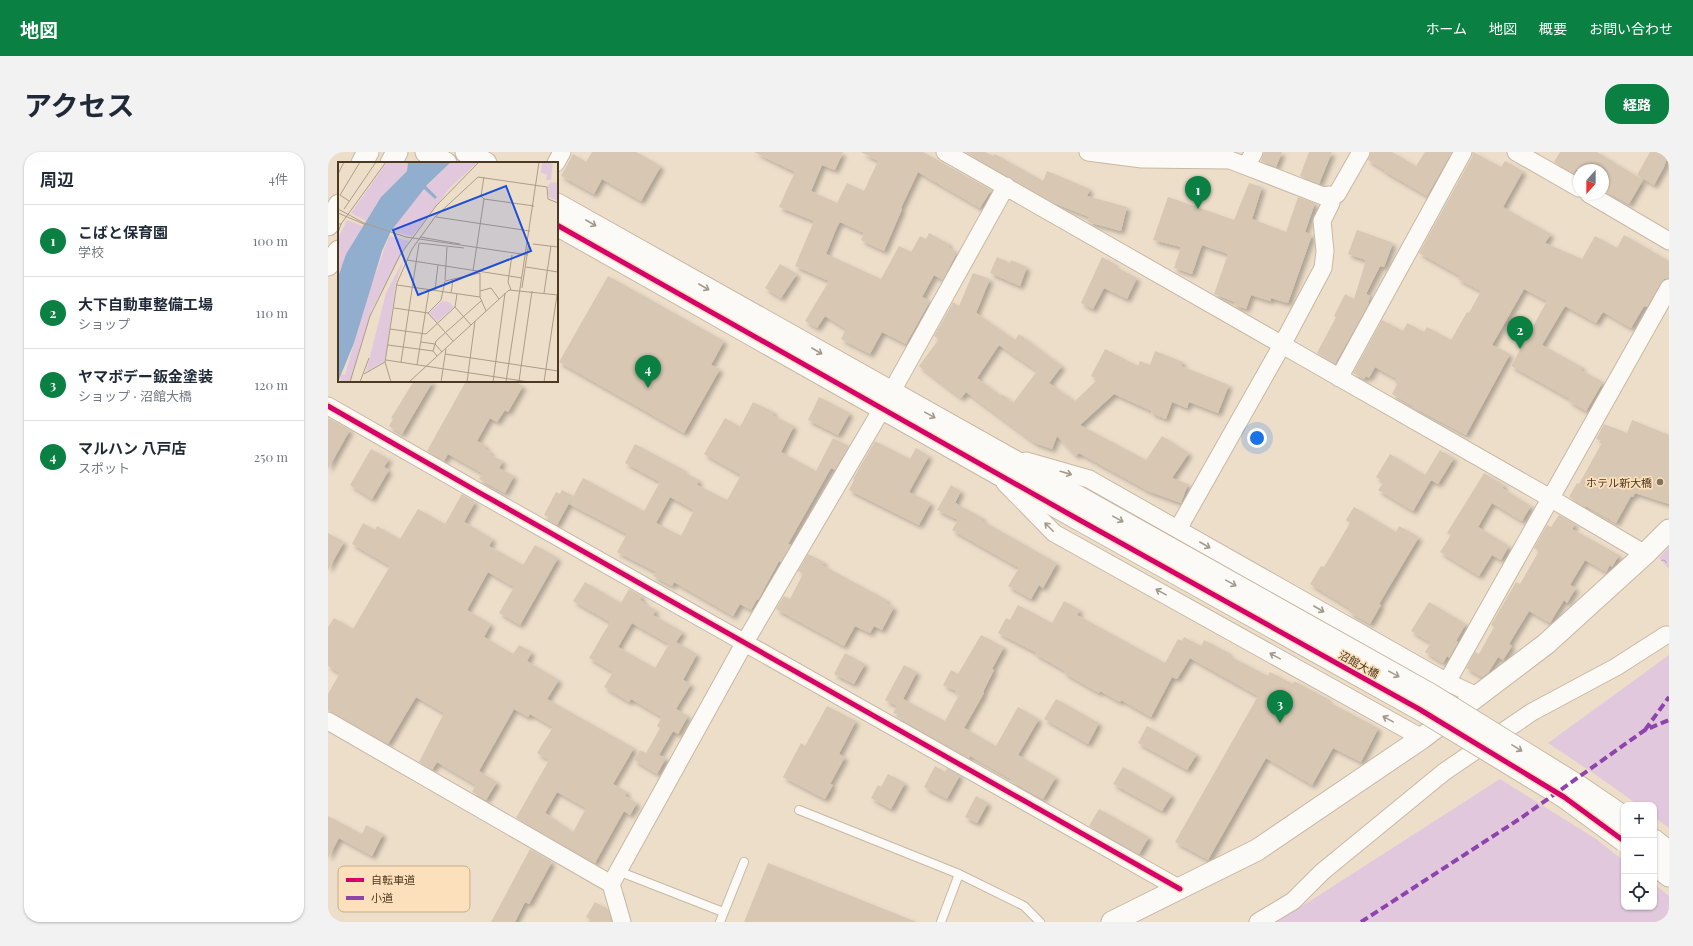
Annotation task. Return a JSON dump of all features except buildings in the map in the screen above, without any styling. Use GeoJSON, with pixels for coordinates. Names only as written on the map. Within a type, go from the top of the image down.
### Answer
{"type":"FeatureCollection","features":[{"type":"Feature","properties":{"kind":"street"},"geometry":{"type":"LineString","coordinates":[[363,162],[368,152]]}},
{"type":"Feature","properties":{"kind":"street"},"geometry":{"type":"LineString","coordinates":[[392,162],[397,152]]}},
{"type":"Feature","properties":{"kind":"street"},"geometry":{"type":"LineString","coordinates":[[426,152],[444,162]]}},
{"type":"Feature","properties":{"kind":"street"},"geometry":{"type":"LineString","coordinates":[[466,152],[484,162]]}},
{"type":"Feature","properties":{"kind":"street"},"geometry":{"type":"LineString","coordinates":[[557,162],[562,152]]}},
{"type":"Feature","properties":{"kind":"street"},"geometry":{"type":"LineString","coordinates":[[945,152],[1550,498],[1645,554]]}},
{"type":"Feature","properties":{"kind":"street"},"geometry":{"type":"LineString","coordinates":[[1088,152],[1142,159],[1250,159],[1323,196],[1337,194],[1361,152]]}},
{"type":"Feature","properties":{"kind":"street"},"geometry":{"type":"LineString","coordinates":[[1339,378],[1463,152]]}},
{"type":"Feature","properties":{"kind":"street"},"geometry":{"type":"LineString","coordinates":[[1516,152],[1538,157],[1573,183]]}},
{"type":"Feature","properties":{"kind":"street"},"geometry":{"type":"LineString","coordinates":[[622,922],[615,877],[745,642],[887,401],[1006,186]]}},
{"type":"Feature","properties":{"kind":"street"},"geometry":{"type":"LineString","coordinates":[[1178,529],[1282,345],[1323,268],[1325,251],[1322,222],[1331,203],[1331,195]]}},
{"type":"Feature","properties":{"kind":"street"},"geometry":{"type":"LineString","coordinates":[[1599,200],[1669,240]]}},
{"type":"Feature","properties":{"kind":"street"},"geometry":{"type":"LineString","coordinates":[[558,205],[887,401],[1080,509]]}},
{"type":"Feature","properties":{"kind":"street"},"geometry":{"type":"LineString","coordinates":[[328,225],[338,207]]}},
{"type":"Feature","properties":{"kind":"street"},"geometry":{"type":"LineString","coordinates":[[558,225],[887,401]]}},
{"type":"Feature","properties":{"kind":"street"},"geometry":{"type":"LineString","coordinates":[[328,265],[338,252]]}},
{"type":"Feature","properties":{"kind":"street"},"geometry":{"type":"LineString","coordinates":[[1447,682],[1669,288]]}},
{"type":"Feature","properties":{"kind":"street"},"geometry":{"type":"LineString","coordinates":[[328,406],[1180,889]]}},
{"type":"Feature","properties":{"kind":"street"},"geometry":{"type":"LineString","coordinates":[[998,464],[1089,479],[1447,682],[1477,696]]}},
{"type":"Feature","properties":{"kind":"street"},"geometry":{"type":"LineString","coordinates":[[998,464],[1054,533],[1422,738]]}},
{"type":"Feature","properties":{"kind":"street","name":"沼館大橋"},"geometry":{"type":"LineString","coordinates":[[1080,509],[1430,694],[1577,785],[1621,815]]}},
{"type":"Feature","properties":{"kind":"street","name":"沼館大橋"},"geometry":{"type":"LineString","coordinates":[[1080,509],[1419,709],[1564,797],[1621,839]]}},
{"type":"Feature","properties":{"kind":"street"},"geometry":{"type":"LineString","coordinates":[[1112,922],[1257,850],[1422,738],[1546,644],[1645,554],[1669,530]]}},
{"type":"Feature","properties":{"kind":"street"},"geometry":{"type":"LineString","coordinates":[[1258,922],[1293,902],[1322,872],[1444,772],[1532,712],[1616,667],[1666,635],[1669,635]]}},
{"type":"Feature","properties":{"kind":"street"},"geometry":{"type":"LineString","coordinates":[[328,721],[615,877]]}},
{"type":"Feature","properties":{"kind":"street"},"geometry":{"type":"LineString","coordinates":[[1657,842],[1669,852]]}},
{"type":"Feature","properties":{"kind":"street"},"geometry":{"type":"LineString","coordinates":[[1657,866],[1669,876]]}},
{"type":"Feature","properties":{"kind":"lane"},"geometry":{"type":"LineString","coordinates":[[799,810],[959,874],[1024,906],[1040,922]]}},
{"type":"Feature","properties":{"kind":"lane"},"geometry":{"type":"LineString","coordinates":[[720,922],[744,862]]}},
{"type":"Feature","properties":{"kind":"lane"},"geometry":{"type":"LineString","coordinates":[[941,922],[959,874]]}},
{"type":"Feature","properties":{"kind":"lane"},"geometry":{"type":"LineString","coordinates":[[615,877],[724,912]]}},
{"type":"Feature","properties":{"kind":"green space"},"geometry":{"type":"Polygon","coordinates":[[[1669,547],[1669,569],[1659,558],[1669,547]]]}},
{"type":"Feature","properties":{"kind":"green space"},"geometry":{"type":"Polygon","coordinates":[[[1669,655],[1669,828],[1657,819],[1657,802],[1634,802],[1548,743],[1669,655]]]}},
{"type":"Feature","properties":{"kind":"green space"},"geometry":{"type":"Polygon","coordinates":[[[1500,779],[1596,839],[1621,859],[1621,910],[1657,910],[1657,886],[1669,896],[1669,922],[1274,922],[1310,901],[1500,779]]]}},
{"type":"Feature","properties":{"kind":"marked path"},"geometry":{"type":"LineString","coordinates":[[1645,730],[1669,697]]}},
{"type":"Feature","properties":{"kind":"marked path"},"geometry":{"type":"LineString","coordinates":[[1361,922],[1521,818],[1645,730],[1669,720]]}},
{"type":"Feature","properties":{"kind":"cycle path"},"geometry":{"type":"LineString","coordinates":[[558,226],[1076,518],[1419,709],[1564,797],[1621,839]]}},
{"type":"Feature","properties":{"kind":"cycle path"},"geometry":{"type":"LineString","coordinates":[[328,406],[1180,889]]}},
{"type":"Feature","properties":{"kind":"place","name":"こばと保育園"},"geometry":{"type":"Point","coordinates":[1198,209]}},
{"type":"Feature","properties":{"kind":"place","name":"大下自動車整備工場"},"geometry":{"type":"Point","coordinates":[1520,349]}},
{"type":"Feature","properties":{"kind":"place","name":"マルハン 八戸店"},"geometry":{"type":"Point","coordinates":[648,388]}},
{"type":"Feature","properties":{"kind":"place","name":"ホテル新大橋"},"geometry":{"type":"Point","coordinates":[1660,482]}},
{"type":"Feature","properties":{"kind":"place","name":"ヤマボデー鈑金塗装"},"geometry":{"type":"Point","coordinates":[1280,723]}}]}
